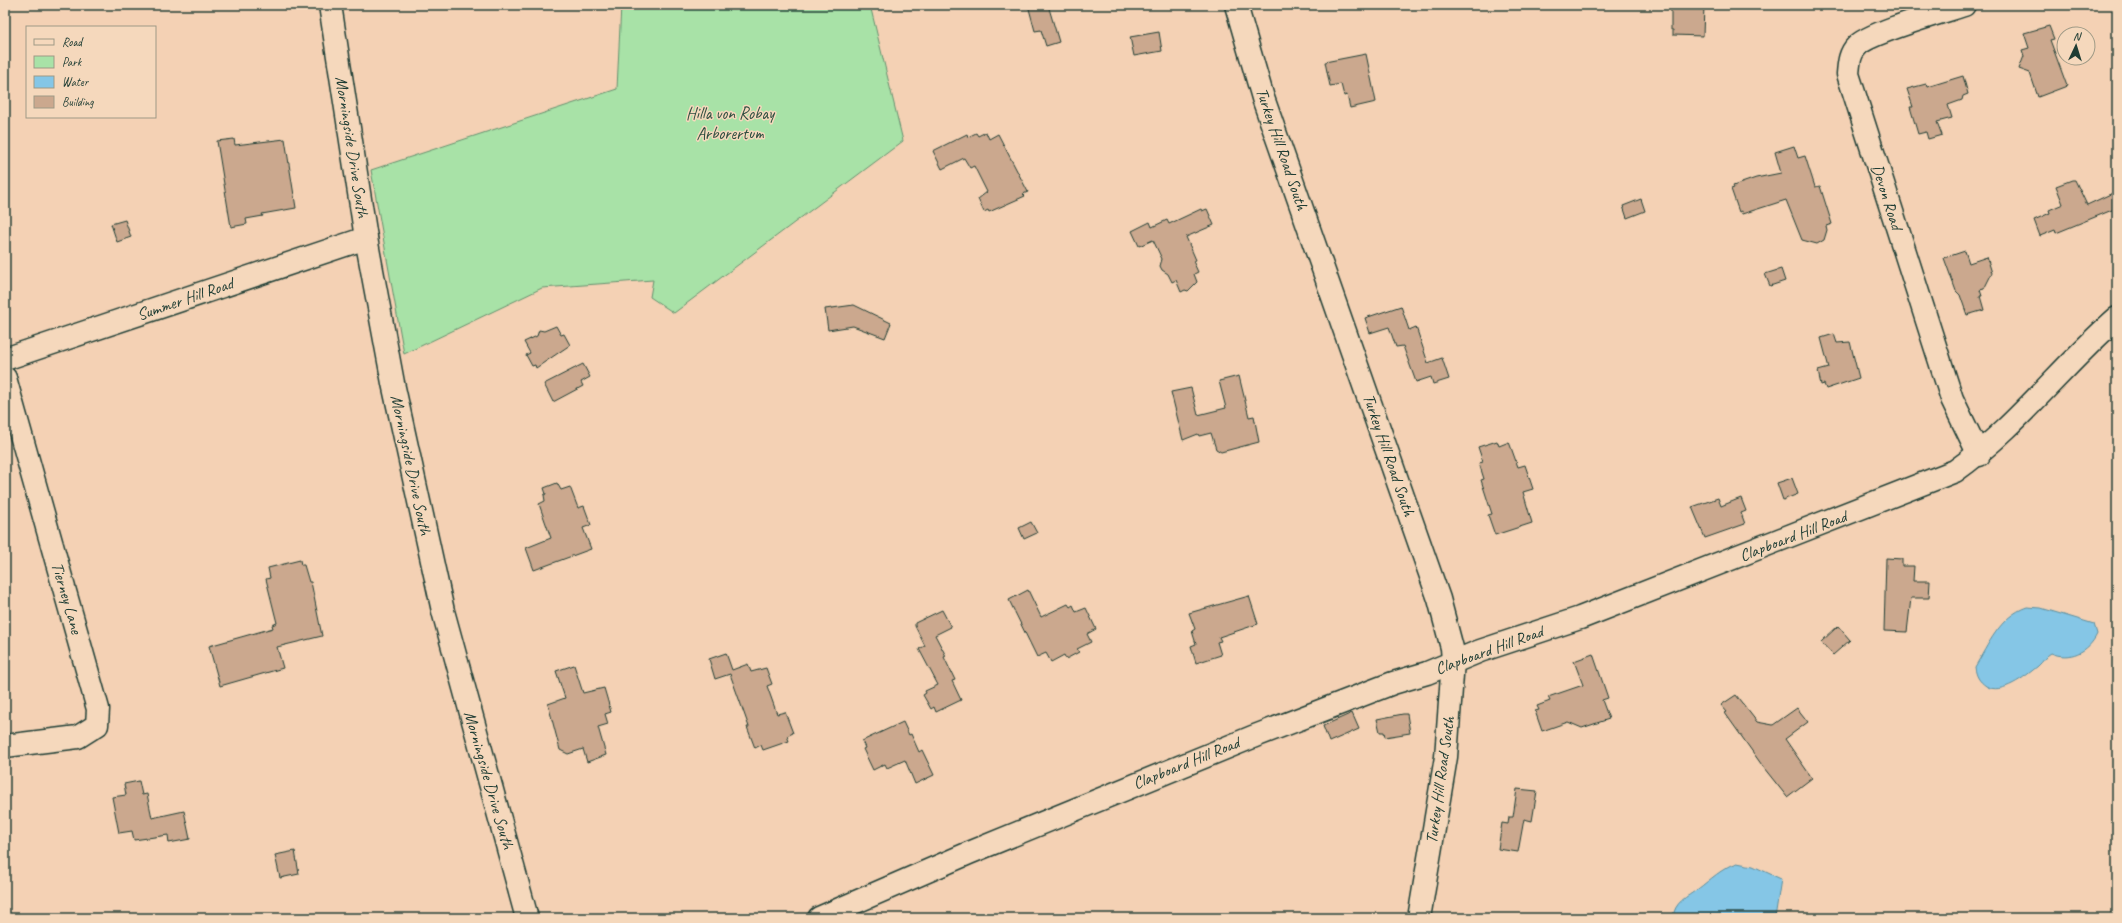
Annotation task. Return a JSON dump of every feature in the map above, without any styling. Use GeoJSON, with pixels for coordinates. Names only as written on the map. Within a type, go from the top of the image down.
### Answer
{"type":"FeatureCollection","features":[{"type":"Feature","properties":{"kind":"street","name":"Morningside Drive South"},"geometry":{"type":"LineString","coordinates":[[330,5],[366,238],[393,383],[443,612],[527,918]]}},
{"type":"Feature","properties":{"kind":"street","name":"Turkey Hill Road South"},"geometry":{"type":"LineString","coordinates":[[1236,5],[1263,98],[1439,599],[1452,648],[1453,661],[1446,757],[1420,918]]}},
{"type":"Feature","properties":{"kind":"street","name":"Devon Road"},"geometry":{"type":"LineString","coordinates":[[1964,5],[1873,35],[1858,44],[1850,57],[1848,74],[1952,399],[1978,455]]}},
{"type":"Feature","properties":{"kind":"street","name":"Summer Hill Road"},"geometry":{"type":"LineString","coordinates":[[5,359],[366,238]]}},
{"type":"Feature","properties":{"kind":"street","name":"Clapboard Hill Road"},"geometry":{"type":"LineString","coordinates":[[820,918],[1126,787],[1254,736],[1453,661],[1580,618],[1886,500],[1955,471],[1978,455],[2117,318]]}},
{"type":"Feature","properties":{"kind":"street","name":"Tierney Lane"},"geometry":{"type":"LineString","coordinates":[[5,378],[98,709],[97,725],[78,737],[5,746]]}},
{"type":"Feature","properties":{"kind":"green space","name":"Hilla von Robay Arborertum"},"geometry":{"type":"Polygon","coordinates":[[[621,5],[870,5],[903,141],[674,313],[650,297],[653,280],[542,288],[404,354],[371,170],[617,89],[621,5]]]}},
{"type":"Feature","properties":{"kind":"water"},"geometry":{"type":"Polygon","coordinates":[[[2027,607],[2041,608],[2094,624],[2097,634],[2089,646],[2078,653],[2065,656],[2051,653],[2033,670],[2013,684],[1999,688],[1986,686],[1978,678],[1975,667],[2002,624],[2009,617],[2027,607]]]}},
{"type":"Feature","properties":{"kind":"water"},"geometry":{"type":"Polygon","coordinates":[[[1737,863],[1753,866],[1781,879],[1775,918],[1673,918],[1678,904],[1682,900],[1721,871],[1737,863]]]}},
{"type":"Feature","properties":{"kind":"building"},"geometry":{"type":"Polygon","coordinates":[[[1028,5],[1048,5],[1059,42],[1046,46],[1041,30],[1035,31],[1028,5]]]}},
{"type":"Feature","properties":{"kind":"building"},"geometry":{"type":"Polygon","coordinates":[[[1671,5],[1704,5],[1703,36],[1673,35],[1673,30],[1671,30],[1671,5]]]}},
{"type":"Feature","properties":{"kind":"building"},"geometry":{"type":"Polygon","coordinates":[[[2049,26],[2054,39],[2050,40],[2056,56],[2056,66],[2060,66],[2067,86],[2038,97],[2030,73],[2019,69],[2024,56],[2022,50],[2029,48],[2024,33],[2049,26]]]}},
{"type":"Feature","properties":{"kind":"building"},"geometry":{"type":"Polygon","coordinates":[[[1159,32],[1162,51],[1134,56],[1130,37],[1159,32]]]}},
{"type":"Feature","properties":{"kind":"building"},"geometry":{"type":"Polygon","coordinates":[[[1366,54],[1376,102],[1350,108],[1347,95],[1344,96],[1341,84],[1330,86],[1325,62],[1366,54]]]}},
{"type":"Feature","properties":{"kind":"building"},"geometry":{"type":"Polygon","coordinates":[[[1963,76],[1968,94],[1963,96],[1962,100],[1948,105],[1952,118],[1937,122],[1942,135],[1928,139],[1926,132],[1918,134],[1910,107],[1913,107],[1907,89],[1926,84],[1927,87],[1963,76]]]}},
{"type":"Feature","properties":{"kind":"building"},"geometry":{"type":"Polygon","coordinates":[[[986,132],[989,139],[998,134],[1028,192],[1023,194],[1025,196],[989,212],[988,210],[984,212],[978,199],[987,192],[974,166],[970,168],[964,158],[942,169],[933,151],[967,134],[968,137],[976,133],[978,136],[986,132]]]}},
{"type":"Feature","properties":{"kind":"building"},"geometry":{"type":"Polygon","coordinates":[[[234,139],[235,145],[285,139],[296,208],[262,214],[263,216],[246,219],[247,224],[231,227],[217,141],[234,139]]]}},
{"type":"Feature","properties":{"kind":"building"},"geometry":{"type":"Polygon","coordinates":[[[1794,146],[1798,158],[1805,156],[1815,187],[1820,186],[1832,224],[1826,226],[1827,230],[1824,240],[1817,244],[1802,240],[1786,200],[1742,214],[1741,211],[1739,212],[1731,189],[1734,188],[1733,186],[1756,178],[1781,173],[1775,152],[1794,146]]]}},
{"type":"Feature","properties":{"kind":"building"},"geometry":{"type":"Polygon","coordinates":[[[2075,180],[2087,205],[2117,191],[2117,208],[2056,233],[2055,230],[2040,236],[2034,220],[2050,213],[2049,210],[2063,204],[2056,186],[2075,180]]]}},
{"type":"Feature","properties":{"kind":"building"},"geometry":{"type":"Polygon","coordinates":[[[1641,199],[1645,211],[1627,218],[1623,206],[1641,199]]]}},
{"type":"Feature","properties":{"kind":"building"},"geometry":{"type":"Polygon","coordinates":[[[1201,209],[1202,211],[1207,209],[1214,225],[1186,237],[1196,260],[1193,261],[1198,272],[1194,274],[1197,282],[1188,291],[1185,290],[1181,292],[1176,280],[1172,282],[1168,274],[1162,270],[1160,266],[1162,259],[1153,240],[1139,246],[1132,231],[1150,222],[1152,227],[1167,220],[1169,224],[1201,209]]]}},
{"type":"Feature","properties":{"kind":"building"},"geometry":{"type":"Polygon","coordinates":[[[125,220],[131,237],[117,242],[111,224],[125,220]]]}},
{"type":"Feature","properties":{"kind":"building"},"geometry":{"type":"Polygon","coordinates":[[[1965,251],[1969,263],[1987,257],[1992,273],[1984,289],[1980,290],[1984,310],[1967,315],[1960,295],[1956,291],[1944,258],[1965,251]]]}},
{"type":"Feature","properties":{"kind":"building"},"geometry":{"type":"Polygon","coordinates":[[[1781,269],[1785,281],[1770,286],[1765,274],[1781,269]]]}},
{"type":"Feature","properties":{"kind":"building"},"geometry":{"type":"Polygon","coordinates":[[[854,305],[891,323],[885,338],[853,326],[828,330],[825,309],[854,305]]]}},
{"type":"Feature","properties":{"kind":"building"},"geometry":{"type":"Polygon","coordinates":[[[1401,306],[1409,330],[1416,327],[1428,363],[1442,358],[1449,379],[1433,384],[1431,377],[1416,382],[1403,346],[1396,347],[1389,327],[1370,333],[1365,318],[1401,306]]]}},
{"type":"Feature","properties":{"kind":"building"},"geometry":{"type":"Polygon","coordinates":[[[556,326],[561,335],[564,334],[570,345],[536,368],[535,365],[532,366],[526,355],[530,353],[524,342],[537,336],[539,330],[544,331],[556,326]]]}},
{"type":"Feature","properties":{"kind":"building"},"geometry":{"type":"Polygon","coordinates":[[[1834,334],[1837,343],[1850,342],[1859,378],[1826,389],[1824,384],[1821,385],[1818,371],[1829,368],[1821,338],[1834,334]]]}},
{"type":"Feature","properties":{"kind":"building"},"geometry":{"type":"Polygon","coordinates":[[[583,364],[590,377],[581,382],[583,386],[553,402],[544,384],[583,364]]]}},
{"type":"Feature","properties":{"kind":"building"},"geometry":{"type":"Polygon","coordinates":[[[1239,376],[1249,417],[1254,416],[1259,442],[1221,452],[1216,449],[1211,433],[1199,436],[1198,434],[1183,440],[1171,392],[1191,388],[1198,415],[1226,408],[1219,381],[1239,376]]]}},
{"type":"Feature","properties":{"kind":"building"},"geometry":{"type":"Polygon","coordinates":[[[1497,441],[1499,446],[1509,442],[1518,467],[1525,465],[1533,489],[1523,492],[1532,523],[1495,535],[1488,515],[1492,514],[1481,480],[1484,479],[1479,463],[1483,462],[1478,447],[1497,441]]]}},
{"type":"Feature","properties":{"kind":"building"},"geometry":{"type":"Polygon","coordinates":[[[1792,478],[1798,494],[1783,500],[1777,483],[1792,478]]]}},
{"type":"Feature","properties":{"kind":"building"},"geometry":{"type":"Polygon","coordinates":[[[557,483],[561,490],[570,487],[578,508],[584,506],[591,525],[583,528],[591,549],[534,570],[526,548],[551,538],[539,504],[545,501],[544,495],[546,494],[544,488],[557,483]]]}},
{"type":"Feature","properties":{"kind":"building"},"geometry":{"type":"Polygon","coordinates":[[[1718,498],[1721,506],[1741,498],[1746,511],[1741,513],[1745,524],[1705,538],[1692,507],[1718,498]]]}},
{"type":"Feature","properties":{"kind":"building"},"geometry":{"type":"Polygon","coordinates":[[[1031,522],[1037,533],[1024,539],[1019,528],[1031,522]]]}},
{"type":"Feature","properties":{"kind":"building"},"geometry":{"type":"Polygon","coordinates":[[[1886,558],[1902,559],[1902,566],[1914,566],[1913,581],[1930,581],[1929,598],[1911,598],[1907,632],[1884,631],[1886,558]]]}},
{"type":"Feature","properties":{"kind":"building"},"geometry":{"type":"Polygon","coordinates":[[[300,560],[301,565],[304,565],[309,582],[311,582],[322,636],[277,647],[283,668],[220,686],[209,646],[273,628],[272,625],[277,623],[266,579],[270,578],[268,568],[300,560]]]}},
{"type":"Feature","properties":{"kind":"building"},"geometry":{"type":"Polygon","coordinates":[[[1028,590],[1041,617],[1068,604],[1070,607],[1073,605],[1076,612],[1086,608],[1096,629],[1087,634],[1091,642],[1077,649],[1079,652],[1066,659],[1064,655],[1051,662],[1046,653],[1037,657],[1009,600],[1028,590]]]}},
{"type":"Feature","properties":{"kind":"building"},"geometry":{"type":"Polygon","coordinates":[[[1249,596],[1258,624],[1219,637],[1221,641],[1217,642],[1221,655],[1196,663],[1191,646],[1196,644],[1192,631],[1195,629],[1189,613],[1249,596]]]}},
{"type":"Feature","properties":{"kind":"building"},"geometry":{"type":"Polygon","coordinates":[[[942,610],[951,627],[935,635],[946,656],[944,657],[955,680],[952,681],[961,700],[936,712],[934,707],[931,709],[923,695],[926,693],[925,691],[938,685],[919,649],[925,646],[915,623],[942,610]]]}},
{"type":"Feature","properties":{"kind":"building"},"geometry":{"type":"Polygon","coordinates":[[[1838,626],[1850,640],[1833,655],[1821,642],[1838,626]]]}},
{"type":"Feature","properties":{"kind":"building"},"geometry":{"type":"Polygon","coordinates":[[[726,653],[732,670],[748,664],[751,672],[766,668],[772,684],[767,686],[777,714],[785,712],[793,733],[787,736],[789,741],[763,750],[761,745],[755,748],[730,674],[715,679],[709,659],[726,653]]]}},
{"type":"Feature","properties":{"kind":"building"},"geometry":{"type":"Polygon","coordinates":[[[1593,654],[1608,698],[1602,700],[1609,719],[1582,728],[1568,722],[1542,731],[1535,711],[1539,710],[1537,706],[1550,701],[1548,697],[1583,685],[1574,661],[1593,654]]]}},
{"type":"Feature","properties":{"kind":"building"},"geometry":{"type":"Polygon","coordinates":[[[574,665],[583,693],[604,688],[611,712],[605,714],[608,724],[598,727],[606,755],[587,762],[583,749],[568,754],[560,750],[548,704],[565,698],[556,671],[574,665]]]}},
{"type":"Feature","properties":{"kind":"building"},"geometry":{"type":"Polygon","coordinates":[[[1736,695],[1757,722],[1773,725],[1797,708],[1808,722],[1785,739],[1812,778],[1787,797],[1764,768],[1725,713],[1727,712],[1721,705],[1736,695]]]}},
{"type":"Feature","properties":{"kind":"building"},"geometry":{"type":"Polygon","coordinates":[[[1352,713],[1359,729],[1329,742],[1323,726],[1352,713]]]}},
{"type":"Feature","properties":{"kind":"building"},"geometry":{"type":"Polygon","coordinates":[[[1407,714],[1410,733],[1385,737],[1384,732],[1380,732],[1377,719],[1407,714]]]}},
{"type":"Feature","properties":{"kind":"building"},"geometry":{"type":"Polygon","coordinates":[[[903,722],[909,735],[911,734],[919,752],[922,750],[934,775],[915,784],[905,760],[887,768],[885,764],[873,770],[863,749],[865,748],[862,741],[903,722]]]}},
{"type":"Feature","properties":{"kind":"building"},"geometry":{"type":"Polygon","coordinates":[[[139,781],[142,795],[147,794],[152,818],[184,811],[190,839],[169,843],[168,835],[134,840],[132,831],[119,833],[112,797],[126,795],[124,784],[139,781]]]}},
{"type":"Feature","properties":{"kind":"building"},"geometry":{"type":"Polygon","coordinates":[[[1517,789],[1537,791],[1532,821],[1524,819],[1518,852],[1498,849],[1502,823],[1508,824],[1509,817],[1513,817],[1517,789]]]}},
{"type":"Feature","properties":{"kind":"building"},"geometry":{"type":"Polygon","coordinates":[[[295,851],[299,874],[280,878],[275,855],[295,851]]]}}]}
